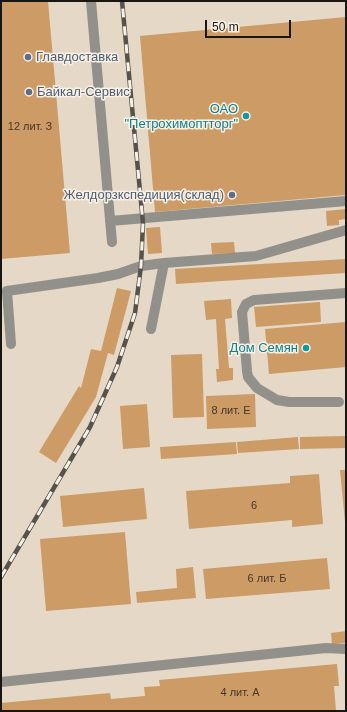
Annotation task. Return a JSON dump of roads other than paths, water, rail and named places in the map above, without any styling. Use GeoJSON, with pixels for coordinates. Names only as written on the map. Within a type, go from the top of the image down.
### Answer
{"type":"FeatureCollection","features":[{"type":"Feature","properties":{"kind":"lane"},"geometry":{"type":"LineString","coordinates":[[90,1],[112,242]]}},
{"type":"Feature","properties":{"kind":"lane"},"geometry":{"type":"LineString","coordinates":[[110,222],[346,201]]}},
{"type":"Feature","properties":{"kind":"lane"},"geometry":{"type":"LineString","coordinates":[[11,344],[7,291],[98,278],[118,274],[141,266],[256,256],[346,230]]}},
{"type":"Feature","properties":{"kind":"lane"},"geometry":{"type":"LineString","coordinates":[[151,329],[164,263]]}},
{"type":"Feature","properties":{"kind":"lane"},"geometry":{"type":"LineString","coordinates":[[339,402],[289,402],[277,400],[257,388],[248,377],[242,312],[246,304],[254,300],[346,293]]}},
{"type":"Feature","properties":{"kind":"lane"},"geometry":{"type":"LineString","coordinates":[[1,682],[326,648],[346,649]]}},
{"type":"Feature","properties":{"kind":"railway"},"geometry":{"type":"LineString","coordinates":[[1,577],[90,427],[117,367],[135,313],[141,266],[143,223],[122,1]]}},
{"type":"Feature","properties":{"kind":"place","name":"Главдоставка"},"geometry":{"type":"Point","coordinates":[28,57]}},
{"type":"Feature","properties":{"kind":"place","name":"Байкал-Сервис"},"geometry":{"type":"Point","coordinates":[29,92]}},
{"type":"Feature","properties":{"kind":"place","name":"ОАО \"Петрохимоптторг\""},"geometry":{"type":"Point","coordinates":[246,116]}},
{"type":"Feature","properties":{"kind":"place","name":"Желдорзкспедиция(склад)"},"geometry":{"type":"Point","coordinates":[232,195]}},
{"type":"Feature","properties":{"kind":"place","name":"Дом Семян"},"geometry":{"type":"Point","coordinates":[306,348]}}]}
